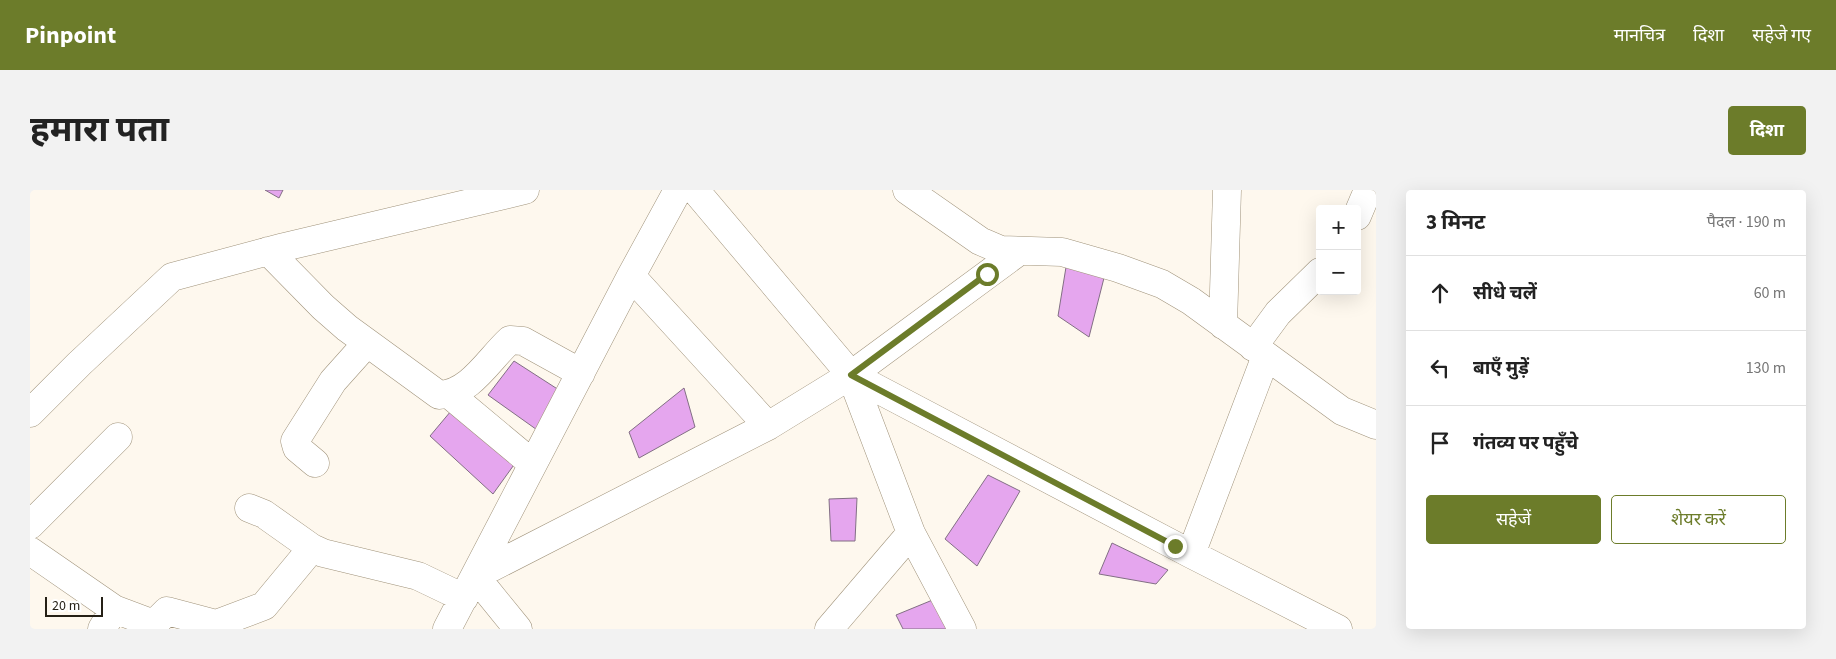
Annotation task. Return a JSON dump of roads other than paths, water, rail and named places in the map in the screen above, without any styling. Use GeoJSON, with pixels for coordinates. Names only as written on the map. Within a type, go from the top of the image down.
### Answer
{"type":"FeatureCollection","features":[{"type":"Feature","properties":{"kind":"street"},"geometry":{"type":"LineString","coordinates":[[30,413],[172,277],[268,251],[525,190]]}},
{"type":"Feature","properties":{"kind":"street"},"geometry":{"type":"LineString","coordinates":[[447,629],[631,276],[678,190]]}},
{"type":"Feature","properties":{"kind":"street"},"geometry":{"type":"LineString","coordinates":[[695,190],[851,375],[911,533],[962,629]]}},
{"type":"Feature","properties":{"kind":"street"},"geometry":{"type":"LineString","coordinates":[[908,190],[980,241],[1001,250],[1062,252],[1118,268],[1162,284],[1191,300],[1259,352],[1342,411],[1376,425]]}},
{"type":"Feature","properties":{"kind":"street"},"geometry":{"type":"LineString","coordinates":[[1223,324],[1227,190]]}},
{"type":"Feature","properties":{"kind":"street"},"geometry":{"type":"LineString","coordinates":[[1361,207],[1368,190]]}},
{"type":"Feature","properties":{"kind":"street"},"geometry":{"type":"LineString","coordinates":[[268,251],[323,307],[347,328],[439,395],[449,394],[461,389],[510,340],[523,341],[581,373]]}},
{"type":"Feature","properties":{"kind":"street"},"geometry":{"type":"LineString","coordinates":[[470,587],[768,426],[851,375],[1018,252]]}},
{"type":"Feature","properties":{"kind":"street"},"geometry":{"type":"LineString","coordinates":[[631,276],[768,426]]}},
{"type":"Feature","properties":{"kind":"street"},"geometry":{"type":"LineString","coordinates":[[1191,554],[1259,352],[1278,313],[1316,276]]}},
{"type":"Feature","properties":{"kind":"street"},"geometry":{"type":"LineString","coordinates":[[315,463],[296,448],[295,441],[333,380],[367,343]]}},
{"type":"Feature","properties":{"kind":"street"},"geometry":{"type":"LineString","coordinates":[[851,375],[1338,629]]}},
{"type":"Feature","properties":{"kind":"street"},"geometry":{"type":"LineString","coordinates":[[449,394],[533,464]]}},
{"type":"Feature","properties":{"kind":"street"},"geometry":{"type":"LineString","coordinates":[[30,524],[118,437]]}},
{"type":"Feature","properties":{"kind":"street"},"geometry":{"type":"LineString","coordinates":[[249,508],[278,523],[312,548],[323,553],[470,587],[518,629]]}},
{"type":"Feature","properties":{"kind":"street"},"geometry":{"type":"LineString","coordinates":[[829,629],[911,533]]}},
{"type":"Feature","properties":{"kind":"street"},"geometry":{"type":"LineString","coordinates":[[30,551],[108,619],[154,624],[167,611],[216,624],[264,606],[312,548]]}}]}
